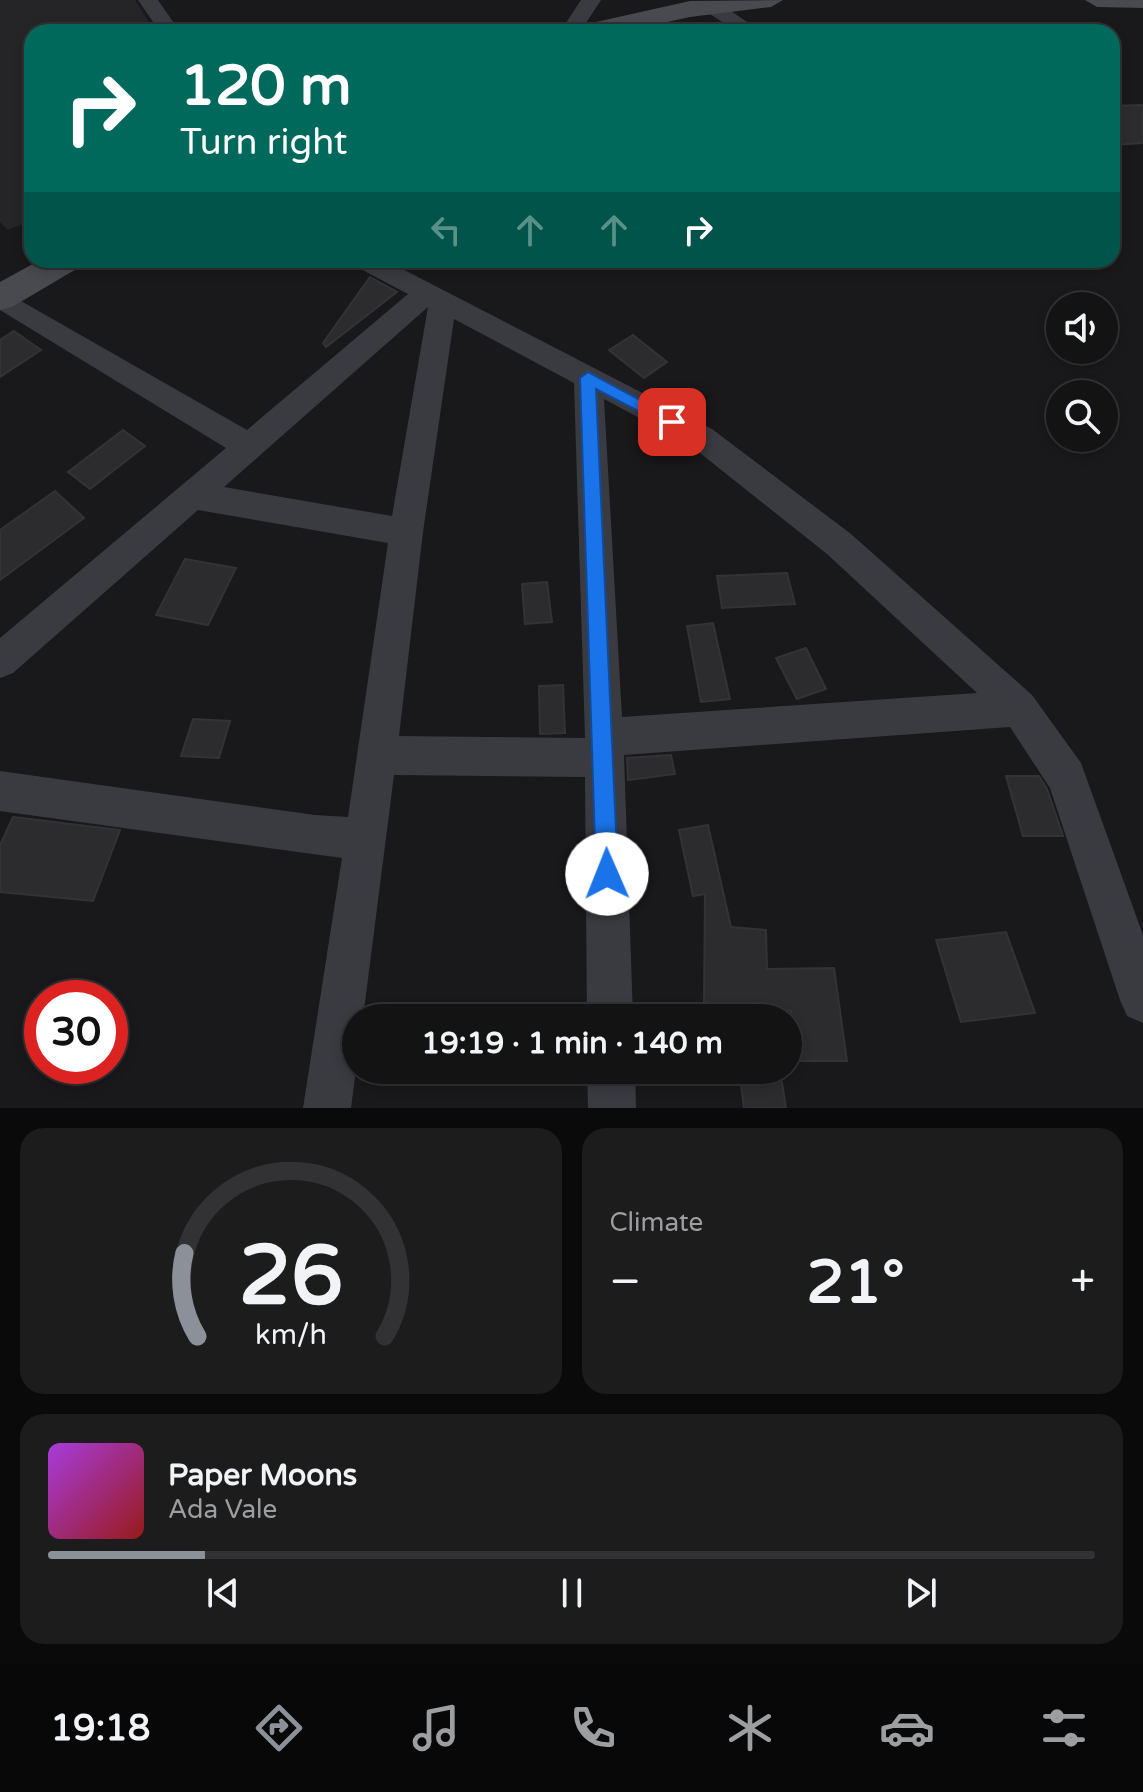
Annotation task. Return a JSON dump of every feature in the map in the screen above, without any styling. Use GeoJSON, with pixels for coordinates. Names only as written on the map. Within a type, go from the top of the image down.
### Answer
{"type":"FeatureCollection","features":[{"type":"Feature","properties":{"kind":"main road"},"geometry":{"type":"LineString","coordinates":[[627,24],[712,7],[771,0]]}},
{"type":"Feature","properties":{"kind":"main road"},"geometry":{"type":"LineString","coordinates":[[1097,0],[1143,1]]}},
{"type":"Feature","properties":{"kind":"main road"},"geometry":{"type":"LineString","coordinates":[[0,298],[52,268]]}},
{"type":"Feature","properties":{"kind":"street"},"geometry":{"type":"LineString","coordinates":[[148,0],[164,24]]}},
{"type":"Feature","properties":{"kind":"street"},"geometry":{"type":"LineString","coordinates":[[575,24],[591,0]]}},
{"type":"Feature","properties":{"kind":"street"},"geometry":{"type":"LineString","coordinates":[[712,7],[739,24]]}},
{"type":"Feature","properties":{"kind":"street"},"geometry":{"type":"LineString","coordinates":[[380,268],[701,437],[839,544],[1019,708],[1067,777],[1143,1000]]}},
{"type":"Feature","properties":{"kind":"street"},"geometry":{"type":"LineString","coordinates":[[0,661],[248,446],[436,296]]}},
{"type":"Feature","properties":{"kind":"street"},"geometry":{"type":"LineString","coordinates":[[327,1108],[366,838],[436,296]]}},
{"type":"Feature","properties":{"kind":"street"},"geometry":{"type":"LineString","coordinates":[[0,298],[248,446]]}},
{"type":"Feature","properties":{"kind":"street"},"geometry":{"type":"LineString","coordinates":[[588,378],[605,747],[610,1004]]}},
{"type":"Feature","properties":{"kind":"street"},"geometry":{"type":"LineString","coordinates":[[191,495],[406,532]]}},
{"type":"Feature","properties":{"kind":"street"},"geometry":{"type":"LineString","coordinates":[[377,755],[605,747],[1019,708]]}},
{"type":"Feature","properties":{"kind":"street"},"geometry":{"type":"LineString","coordinates":[[0,791],[315,836],[366,838]]}},
{"type":"Feature","properties":{"kind":"street"},"geometry":{"type":"LineString","coordinates":[[611,1084],[612,1108]]}},
{"type":"Feature","properties":{"kind":"shaded area"},"geometry":{"type":"Polygon","coordinates":[[[0,0],[135,0],[150,24],[24,24],[24,223],[8,230],[0,222],[0,0]]]}},
{"type":"Feature","properties":{"kind":"building"},"geometry":{"type":"Polygon","coordinates":[[[1143,105],[1143,143],[1120,144],[1120,106],[1143,105]]]}},
{"type":"Feature","properties":{"kind":"building"},"geometry":{"type":"Polygon","coordinates":[[[370,277],[397,292],[326,347],[323,343],[370,277]]]}},
{"type":"Feature","properties":{"kind":"building"},"geometry":{"type":"Polygon","coordinates":[[[14,331],[41,350],[0,377],[0,340],[14,331]]]}},
{"type":"Feature","properties":{"kind":"building"},"geometry":{"type":"Polygon","coordinates":[[[633,335],[667,362],[644,378],[609,350],[633,335]]]}},
{"type":"Feature","properties":{"kind":"building"},"geometry":{"type":"Polygon","coordinates":[[[123,430],[145,446],[90,489],[68,472],[123,430]]]}},
{"type":"Feature","properties":{"kind":"building"},"geometry":{"type":"Polygon","coordinates":[[[55,491],[84,518],[0,580],[0,530],[55,491]]]}},
{"type":"Feature","properties":{"kind":"building"},"geometry":{"type":"Polygon","coordinates":[[[185,559],[236,568],[208,625],[156,615],[185,559]]]}},
{"type":"Feature","properties":{"kind":"building"},"geometry":{"type":"Polygon","coordinates":[[[787,573],[795,604],[722,608],[717,576],[787,573]]]}},
{"type":"Feature","properties":{"kind":"building"},"geometry":{"type":"Polygon","coordinates":[[[547,582],[552,622],[525,624],[522,584],[547,582]]]}},
{"type":"Feature","properties":{"kind":"building"},"geometry":{"type":"Polygon","coordinates":[[[713,623],[730,699],[701,702],[687,626],[713,623]]]}},
{"type":"Feature","properties":{"kind":"building"},"geometry":{"type":"Polygon","coordinates":[[[806,648],[826,689],[797,699],[776,658],[806,648]]]}},
{"type":"Feature","properties":{"kind":"building"},"geometry":{"type":"Polygon","coordinates":[[[563,685],[565,733],[540,734],[539,686],[563,685]]]}},
{"type":"Feature","properties":{"kind":"building"},"geometry":{"type":"Polygon","coordinates":[[[193,719],[230,721],[219,758],[181,756],[193,719]]]}},
{"type":"Feature","properties":{"kind":"building"},"geometry":{"type":"Polygon","coordinates":[[[671,755],[675,774],[628,780],[627,758],[671,755]]]}},
{"type":"Feature","properties":{"kind":"building"},"geometry":{"type":"Polygon","coordinates":[[[1006,776],[1039,776],[1047,789],[1063,836],[1023,836],[1006,776]]]}},
{"type":"Feature","properties":{"kind":"building"},"geometry":{"type":"Polygon","coordinates":[[[13,817],[120,830],[93,901],[0,892],[0,845],[13,817]]]}},
{"type":"Feature","properties":{"kind":"building"},"geometry":{"type":"Polygon","coordinates":[[[708,825],[731,927],[766,930],[767,969],[834,968],[847,1061],[802,1061],[802,1004],[704,1002],[705,894],[693,896],[679,830],[708,825]]]}},
{"type":"Feature","properties":{"kind":"building"},"geometry":{"type":"Polygon","coordinates":[[[1006,932],[1035,1013],[961,1022],[936,940],[1006,932]]]}},
{"type":"Feature","properties":{"kind":"building"},"geometry":{"type":"Polygon","coordinates":[[[741,1084],[782,1084],[786,1108],[744,1108],[741,1084]]]}},
{"type":"Feature","properties":{"kind":"route"},"geometry":{"type":"LineString","coordinates":[[607,874],[588,378],[672,422]]}}]}
